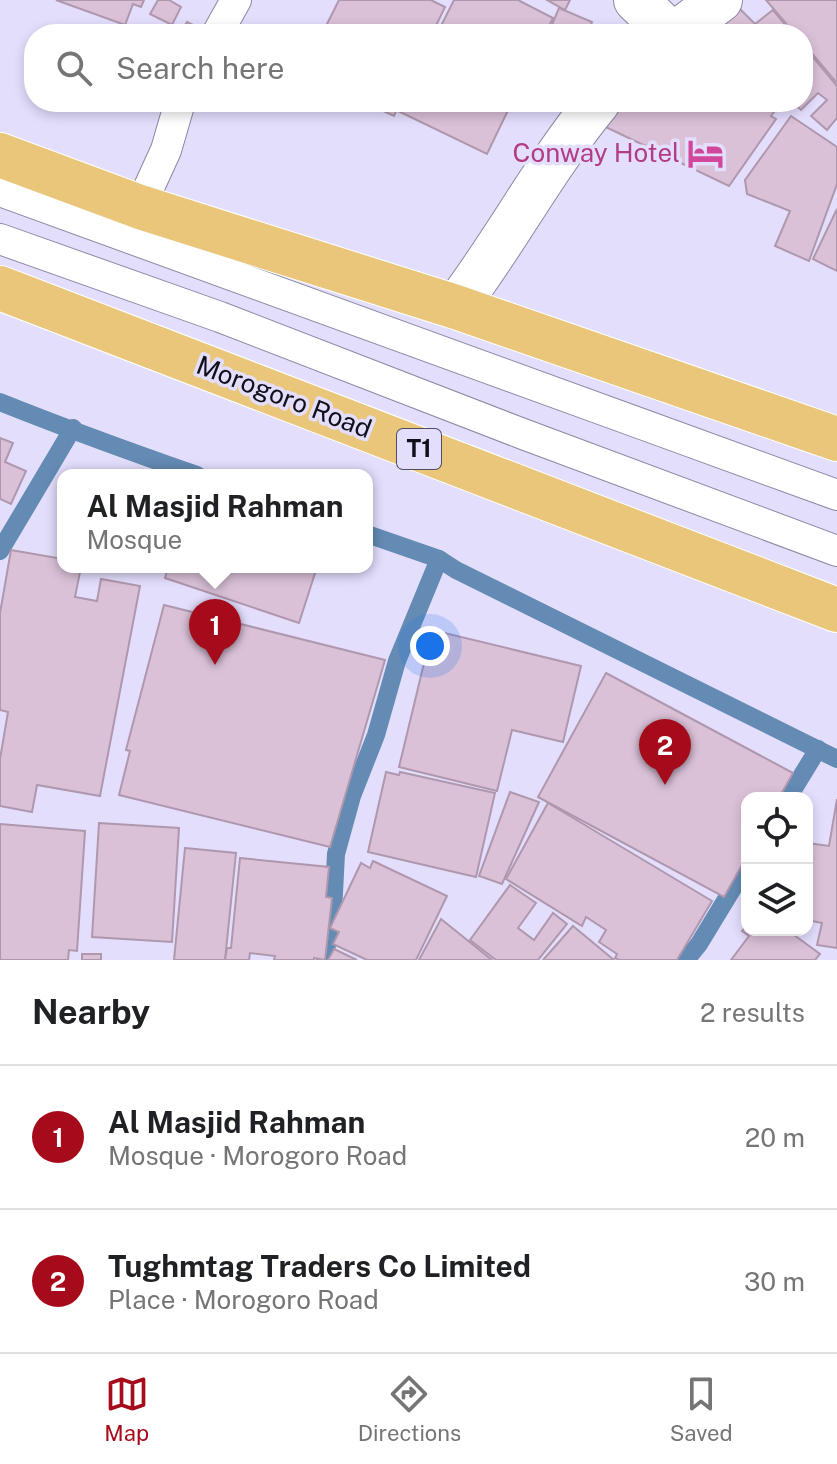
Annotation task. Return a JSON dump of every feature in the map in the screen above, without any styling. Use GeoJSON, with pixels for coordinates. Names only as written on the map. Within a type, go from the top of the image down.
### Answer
{"type":"FeatureCollection","features":[{"type":"Feature","properties":{"kind":"highway"},"geometry":{"type":"LineString","coordinates":[[0,155],[140,207],[456,307],[837,439]]}},
{"type":"Feature","properties":{"kind":"highway","name":"Morogoro Road"},"geometry":{"type":"LineString","coordinates":[[0,288],[837,610]]}},
{"type":"Feature","properties":{"kind":"street"},"geometry":{"type":"LineString","coordinates":[[636,0],[662,24]]}},
{"type":"Feature","properties":{"kind":"street"},"geometry":{"type":"LineString","coordinates":[[687,24],[720,0]]}},
{"type":"Feature","properties":{"kind":"street"},"geometry":{"type":"LineString","coordinates":[[456,307],[590,112]]}},
{"type":"Feature","properties":{"kind":"lane"},"geometry":{"type":"LineString","coordinates":[[223,24],[236,0]]}},
{"type":"Feature","properties":{"kind":"lane"},"geometry":{"type":"LineString","coordinates":[[140,207],[166,150],[177,112]]}},
{"type":"Feature","properties":{"kind":"lane"},"geometry":{"type":"LineString","coordinates":[[0,191],[837,495]]}},
{"type":"Feature","properties":{"kind":"lane","name":"Morogoro Road"},"geometry":{"type":"LineString","coordinates":[[0,239],[220,317],[837,551]]}},
{"type":"Feature","properties":{"kind":"building"},"geometry":{"type":"Polygon","coordinates":[[[56,0],[144,0],[141,7],[133,4],[125,24],[56,0]]]}},
{"type":"Feature","properties":{"kind":"building"},"geometry":{"type":"Polygon","coordinates":[[[158,0],[169,0],[181,7],[172,24],[150,14],[158,0]]]}},
{"type":"Feature","properties":{"kind":"building"},"geometry":{"type":"Polygon","coordinates":[[[339,0],[431,0],[445,7],[437,24],[327,24],[339,0]]]}},
{"type":"Feature","properties":{"kind":"building"},"geometry":{"type":"Polygon","coordinates":[[[454,0],[518,0],[553,18],[550,24],[442,24],[454,0]]]}},
{"type":"Feature","properties":{"kind":"building"},"geometry":{"type":"Polygon","coordinates":[[[547,0],[570,0],[565,10],[547,0]]]}},
{"type":"Feature","properties":{"kind":"building"},"geometry":{"type":"Polygon","coordinates":[[[766,0],[837,0],[837,83],[813,55],[813,24],[786,24],[766,0]]]}},
{"type":"Feature","properties":{"kind":"building"},"geometry":{"type":"Polygon","coordinates":[[[559,8],[592,22],[591,24],[552,24],[559,8]]]}},
{"type":"Feature","properties":{"kind":"building"},"geometry":{"type":"Polygon","coordinates":[[[740,9],[755,24],[725,24],[740,9]]]}},
{"type":"Feature","properties":{"kind":"building"},"geometry":{"type":"Polygon","coordinates":[[[773,10],[785,24],[755,24],[773,10]]]}},
{"type":"Feature","properties":{"kind":"building"},"geometry":{"type":"Polygon","coordinates":[[[813,57],[837,86],[837,118],[827,130],[811,116],[827,100],[818,93],[813,98],[813,57]]]}},
{"type":"Feature","properties":{"kind":"building"},"geometry":{"type":"Polygon","coordinates":[[[400,112],[507,112],[487,154],[400,112]]]}},
{"type":"Feature","properties":{"kind":"building","name":"Conway Hotel"},"geometry":{"type":"Polygon","coordinates":[[[602,112],[774,112],[771,116],[776,119],[729,186],[591,120],[602,112]]]}},
{"type":"Feature","properties":{"kind":"building"},"geometry":{"type":"Polygon","coordinates":[[[791,116],[837,147],[837,184],[809,261],[775,246],[790,211],[747,194],[745,180],[791,116]]]}},
{"type":"Feature","properties":{"kind":"building"},"geometry":{"type":"Polygon","coordinates":[[[837,209],[837,271],[813,259],[837,209]]]}},
{"type":"Feature","properties":{"kind":"building"},"geometry":{"type":"Polygon","coordinates":[[[0,438],[13,443],[5,462],[26,471],[11,504],[0,499],[0,438]]]}},
{"type":"Feature","properties":{"kind":"building"},"geometry":{"type":"Polygon","coordinates":[[[11,550],[57,558],[57,573],[80,573],[75,597],[97,601],[101,579],[140,586],[100,796],[37,785],[32,812],[0,806],[0,759],[8,712],[0,710],[0,613],[11,550]]]}},
{"type":"Feature","properties":{"kind":"building"},"geometry":{"type":"Polygon","coordinates":[[[166,573],[315,573],[299,623],[165,578],[166,573]]]}},
{"type":"Feature","properties":{"kind":"building"},"geometry":{"type":"Polygon","coordinates":[[[164,605],[385,660],[330,847],[119,795],[130,751],[126,750],[164,605]]]}},
{"type":"Feature","properties":{"kind":"building"},"geometry":{"type":"Polygon","coordinates":[[[432,630],[581,666],[563,742],[512,730],[497,791],[399,767],[432,630]]]}},
{"type":"Feature","properties":{"kind":"building"},"geometry":{"type":"Polygon","coordinates":[[[606,673],[793,773],[782,792],[741,792],[741,867],[724,897],[538,797],[606,673]]]}},
{"type":"Feature","properties":{"kind":"building"},"geometry":{"type":"Polygon","coordinates":[[[386,772],[399,775],[400,772],[495,793],[476,877],[368,852],[386,772]]]}},
{"type":"Feature","properties":{"kind":"building"},"geometry":{"type":"Polygon","coordinates":[[[510,792],[539,802],[502,884],[479,876],[510,792]]]}},
{"type":"Feature","properties":{"kind":"building"},"geometry":{"type":"Polygon","coordinates":[[[837,799],[837,948],[817,945],[822,923],[813,921],[813,844],[829,846],[837,799]]]}},
{"type":"Feature","properties":{"kind":"building"},"geometry":{"type":"Polygon","coordinates":[[[548,803],[712,901],[677,960],[619,960],[615,958],[617,954],[599,942],[606,930],[586,917],[582,926],[506,879],[548,803]]]}},
{"type":"Feature","properties":{"kind":"building"},"geometry":{"type":"Polygon","coordinates":[[[99,823],[179,828],[172,942],[92,937],[99,823]]]}},
{"type":"Feature","properties":{"kind":"building"},"geometry":{"type":"Polygon","coordinates":[[[0,824],[85,831],[77,951],[69,950],[68,960],[0,960],[0,824]]]}},
{"type":"Feature","properties":{"kind":"building"},"geometry":{"type":"Polygon","coordinates":[[[185,848],[236,853],[225,960],[174,960],[185,848]]]}},
{"type":"Feature","properties":{"kind":"building"},"geometry":{"type":"Polygon","coordinates":[[[240,858],[329,867],[326,897],[332,898],[325,960],[274,960],[275,956],[250,953],[249,960],[225,960],[227,948],[231,948],[240,858]]]}},
{"type":"Feature","properties":{"kind":"building"},"geometry":{"type":"Polygon","coordinates":[[[373,861],[447,896],[416,960],[367,960],[333,944],[339,932],[330,928],[361,863],[370,868],[373,861]]]}},
{"type":"Feature","properties":{"kind":"building"},"geometry":{"type":"Polygon","coordinates":[[[510,885],[536,903],[518,928],[534,940],[553,913],[567,924],[538,960],[496,960],[470,940],[510,885]]]}},
{"type":"Feature","properties":{"kind":"building"},"geometry":{"type":"Polygon","coordinates":[[[441,919],[492,960],[419,960],[441,919]]]}},
{"type":"Feature","properties":{"kind":"building"},"geometry":{"type":"Polygon","coordinates":[[[573,926],[614,960],[543,960],[573,926]]]}},
{"type":"Feature","properties":{"kind":"building"},"geometry":{"type":"Polygon","coordinates":[[[749,936],[795,936],[820,954],[815,960],[731,960],[749,936]]]}},
{"type":"Feature","properties":{"kind":"building"},"geometry":{"type":"Polygon","coordinates":[[[334,949],[357,960],[328,960],[334,949]]]}},
{"type":"Feature","properties":{"kind":"building"},"geometry":{"type":"Polygon","coordinates":[[[82,954],[101,954],[101,960],[82,960],[82,954]]]}},
{"type":"Feature","properties":{"kind":"waterway"},"geometry":{"type":"LineString","coordinates":[[0,402],[180,469]]}},
{"type":"Feature","properties":{"kind":"waterway"},"geometry":{"type":"LineString","coordinates":[[0,551],[73,428]]}},
{"type":"Feature","properties":{"kind":"waterway"},"geometry":{"type":"LineString","coordinates":[[373,536],[439,559],[837,759]]}},
{"type":"Feature","properties":{"kind":"waterway"},"geometry":{"type":"LineString","coordinates":[[325,960],[333,912],[336,854],[352,796],[376,735],[397,661],[439,559]]}},
{"type":"Feature","properties":{"kind":"waterway"},"geometry":{"type":"LineString","coordinates":[[792,792],[818,749]]}},
{"type":"Feature","properties":{"kind":"waterway"},"geometry":{"type":"LineString","coordinates":[[686,960],[741,875]]}},
{"type":"Feature","properties":{"kind":"place","name":"Conway Hotel"},"geometry":{"type":"Point","coordinates":[706,153]}},
{"type":"Feature","properties":{"kind":"place","name":"Al Masjid Rahman"},"geometry":{"type":"Point","coordinates":[215,665]}},
{"type":"Feature","properties":{"kind":"place","name":"Tughmtag Traders Co Limited"},"geometry":{"type":"Point","coordinates":[665,785]}}]}
